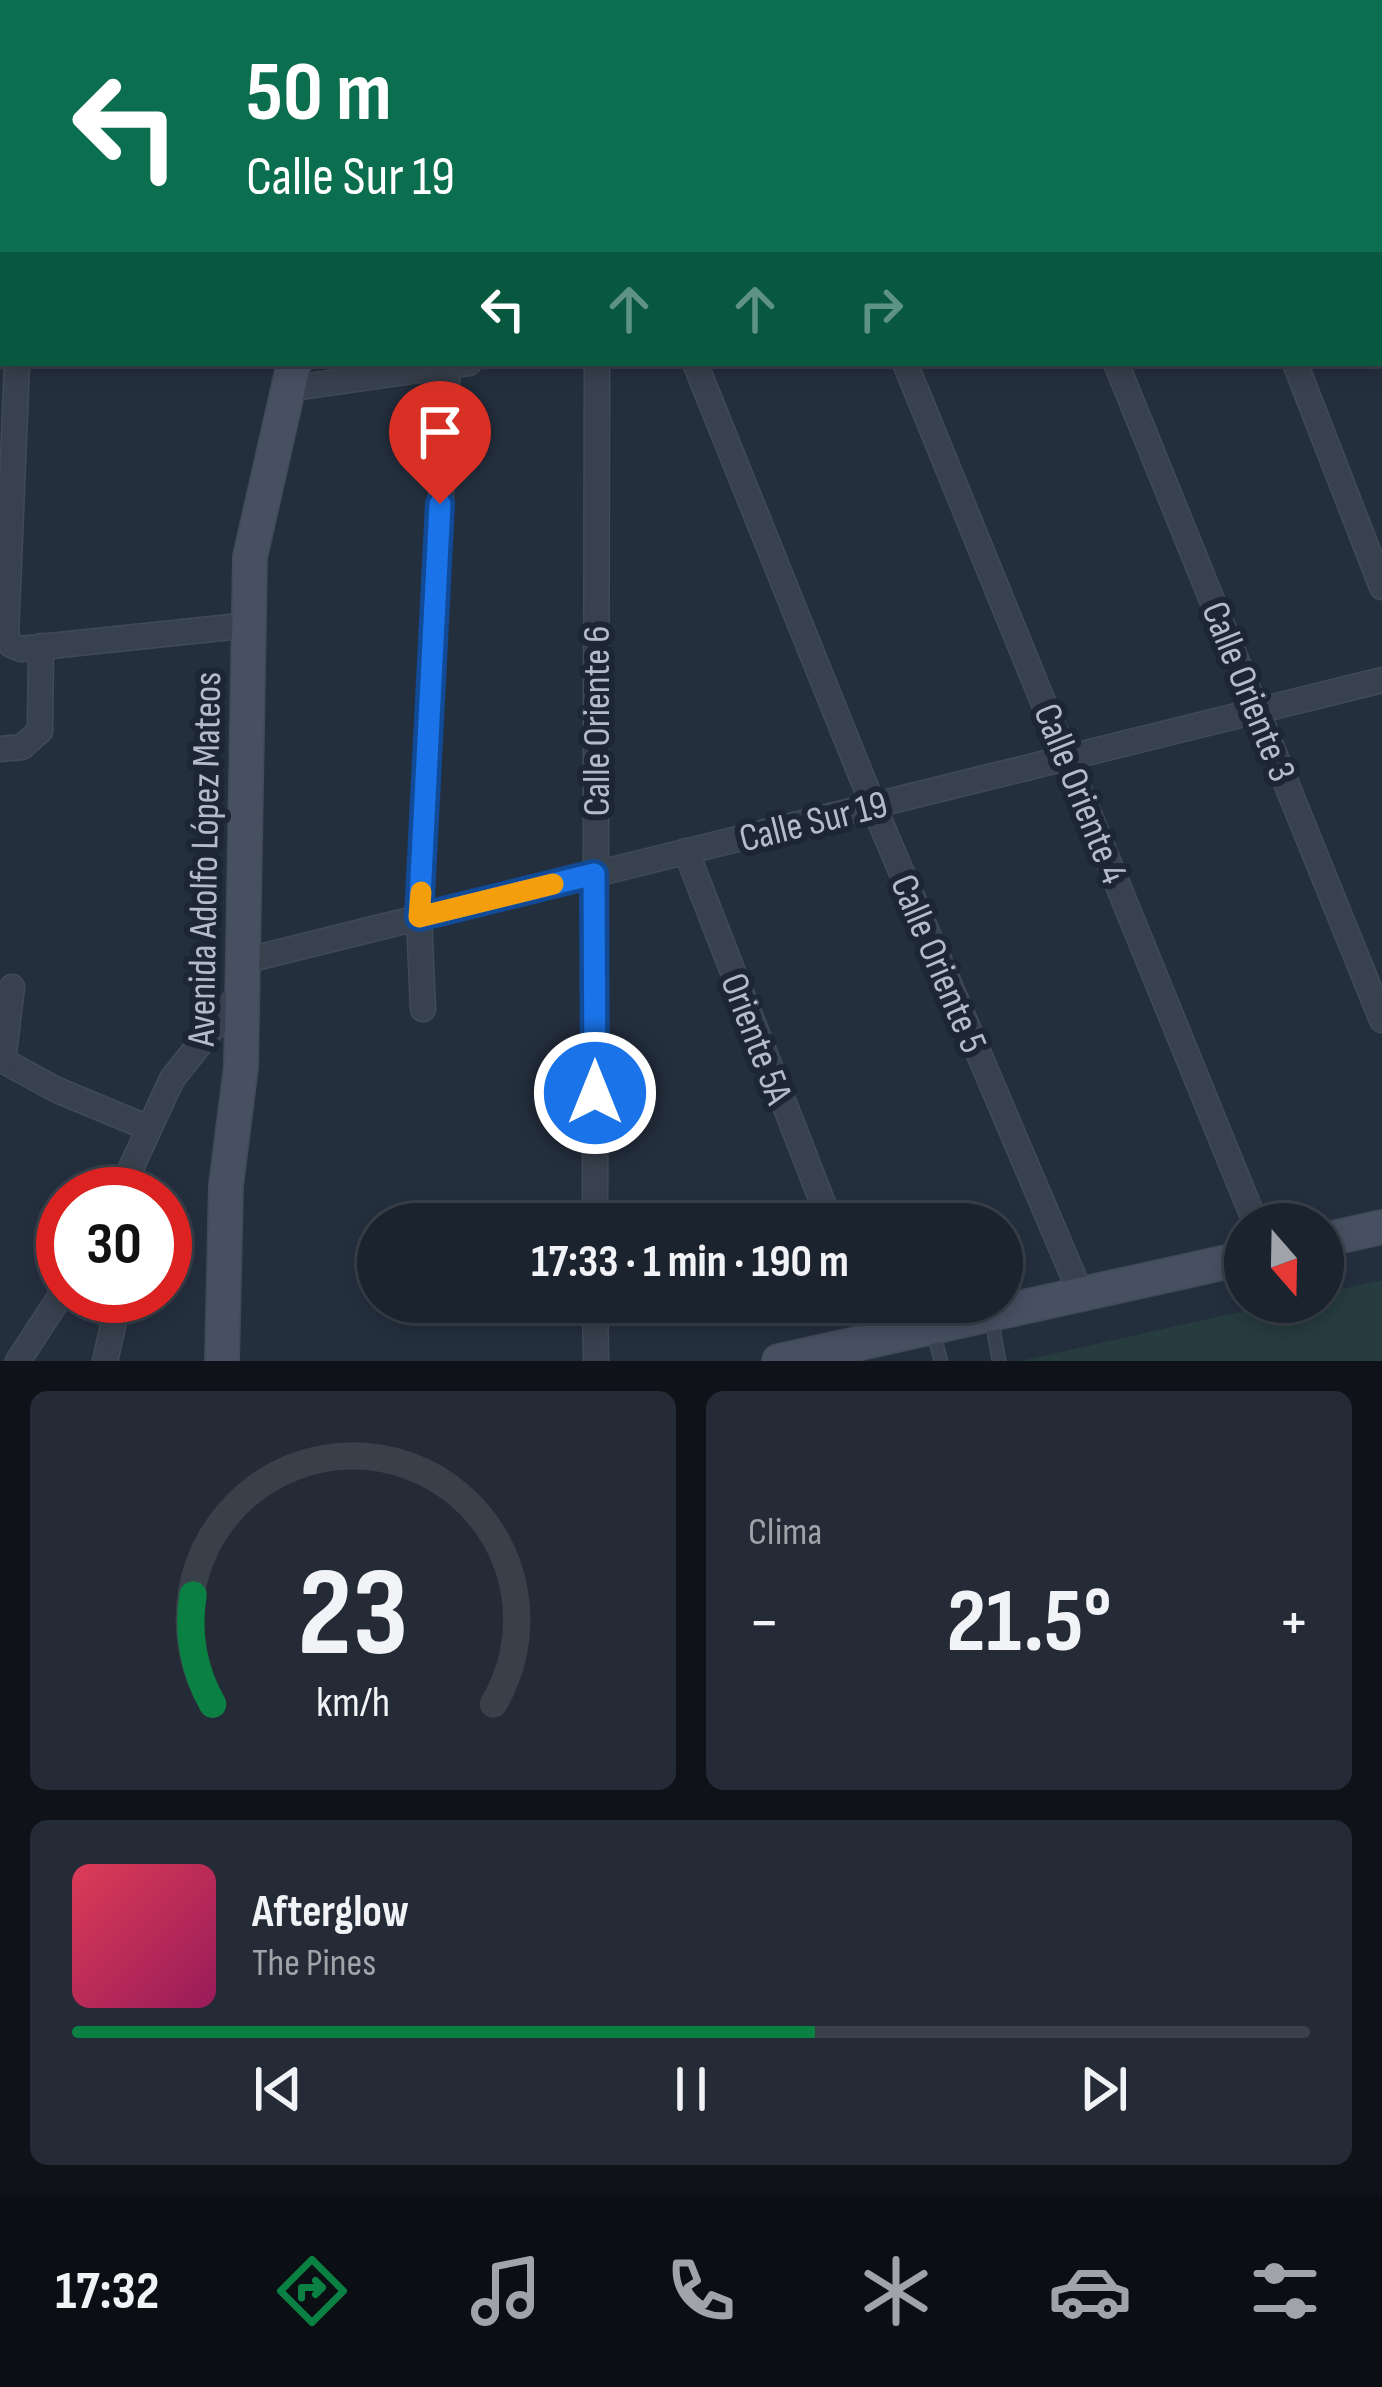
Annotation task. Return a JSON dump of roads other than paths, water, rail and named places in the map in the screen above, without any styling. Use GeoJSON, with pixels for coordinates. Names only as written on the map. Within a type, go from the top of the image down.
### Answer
{"type":"FeatureCollection","features":[{"type":"Feature","properties":{"kind":"main road","name":"Avenida Adolfo López Mateos"},"geometry":{"type":"LineString","coordinates":[[222,1361],[226,1185],[241,1067],[250,557],[290,376]]}},
{"type":"Feature","properties":{"kind":"main road"},"geometry":{"type":"LineString","coordinates":[[1344,1235],[1382,1227]]}},
{"type":"Feature","properties":{"kind":"main road"},"geometry":{"type":"LineString","coordinates":[[1023,1307],[1224,1263]]}},
{"type":"Feature","properties":{"kind":"main road"},"geometry":{"type":"LineString","coordinates":[[779,1361],[947,1323]]}},
{"type":"Feature","properties":{"kind":"street"},"geometry":{"type":"LineString","coordinates":[[17,366],[6,462],[5,638],[41,646],[250,625]]}},
{"type":"Feature","properties":{"kind":"street"},"geometry":{"type":"LineString","coordinates":[[290,376],[428,366]]}},
{"type":"Feature","properties":{"kind":"street"},"geometry":{"type":"LineString","coordinates":[[423,1009],[419,917],[455,366]]}},
{"type":"Feature","properties":{"kind":"street","name":"Calle Oriente 6"},"geometry":{"type":"LineString","coordinates":[[595,1203],[597,366]]}},
{"type":"Feature","properties":{"kind":"street","name":"Calle Oriente 5"},"geometry":{"type":"LineString","coordinates":[[696,366],[873,805],[1081,1294]]}},
{"type":"Feature","properties":{"kind":"street","name":"Calle Oriente 4"},"geometry":{"type":"LineString","coordinates":[[905,366],[1248,1203]]}},
{"type":"Feature","properties":{"kind":"street","name":"Calle Oriente 3"},"geometry":{"type":"LineString","coordinates":[[1117,366],[1382,1020]]}},
{"type":"Feature","properties":{"kind":"street"},"geometry":{"type":"LineString","coordinates":[[1296,366],[1382,587]]}},
{"type":"Feature","properties":{"kind":"street"},"geometry":{"type":"LineString","coordinates":[[0,749],[22,747],[40,730],[41,646]]}},
{"type":"Feature","properties":{"kind":"street","name":"Calle Sur 19"},"geometry":{"type":"LineString","coordinates":[[243,976],[419,917],[1382,680]]}},
{"type":"Feature","properties":{"kind":"street","name":"Oriente 5A"},"geometry":{"type":"LineString","coordinates":[[686,851],[823,1203]]}},
{"type":"Feature","properties":{"kind":"street"},"geometry":{"type":"LineString","coordinates":[[132,1167],[146,1127],[243,976]]}},
{"type":"Feature","properties":{"kind":"street"},"geometry":{"type":"LineString","coordinates":[[12,987],[2,1060],[57,1090],[146,1127]]}},
{"type":"Feature","properties":{"kind":"street"},"geometry":{"type":"LineString","coordinates":[[18,1361],[43,1323]]}},
{"type":"Feature","properties":{"kind":"street"},"geometry":{"type":"LineString","coordinates":[[105,1361],[114,1323]]}},
{"type":"Feature","properties":{"kind":"street"},"geometry":{"type":"LineString","coordinates":[[596,1323],[596,1361]]}},
{"type":"Feature","properties":{"kind":"street"},"geometry":{"type":"LineString","coordinates":[[869,1323],[875,1338]]}},
{"type":"Feature","properties":{"kind":"lane"},"geometry":{"type":"LineString","coordinates":[[993,1323],[999,1361]]}},
{"type":"Feature","properties":{"kind":"lane"},"geometry":{"type":"LineString","coordinates":[[932,1326],[941,1361]]}}]}
